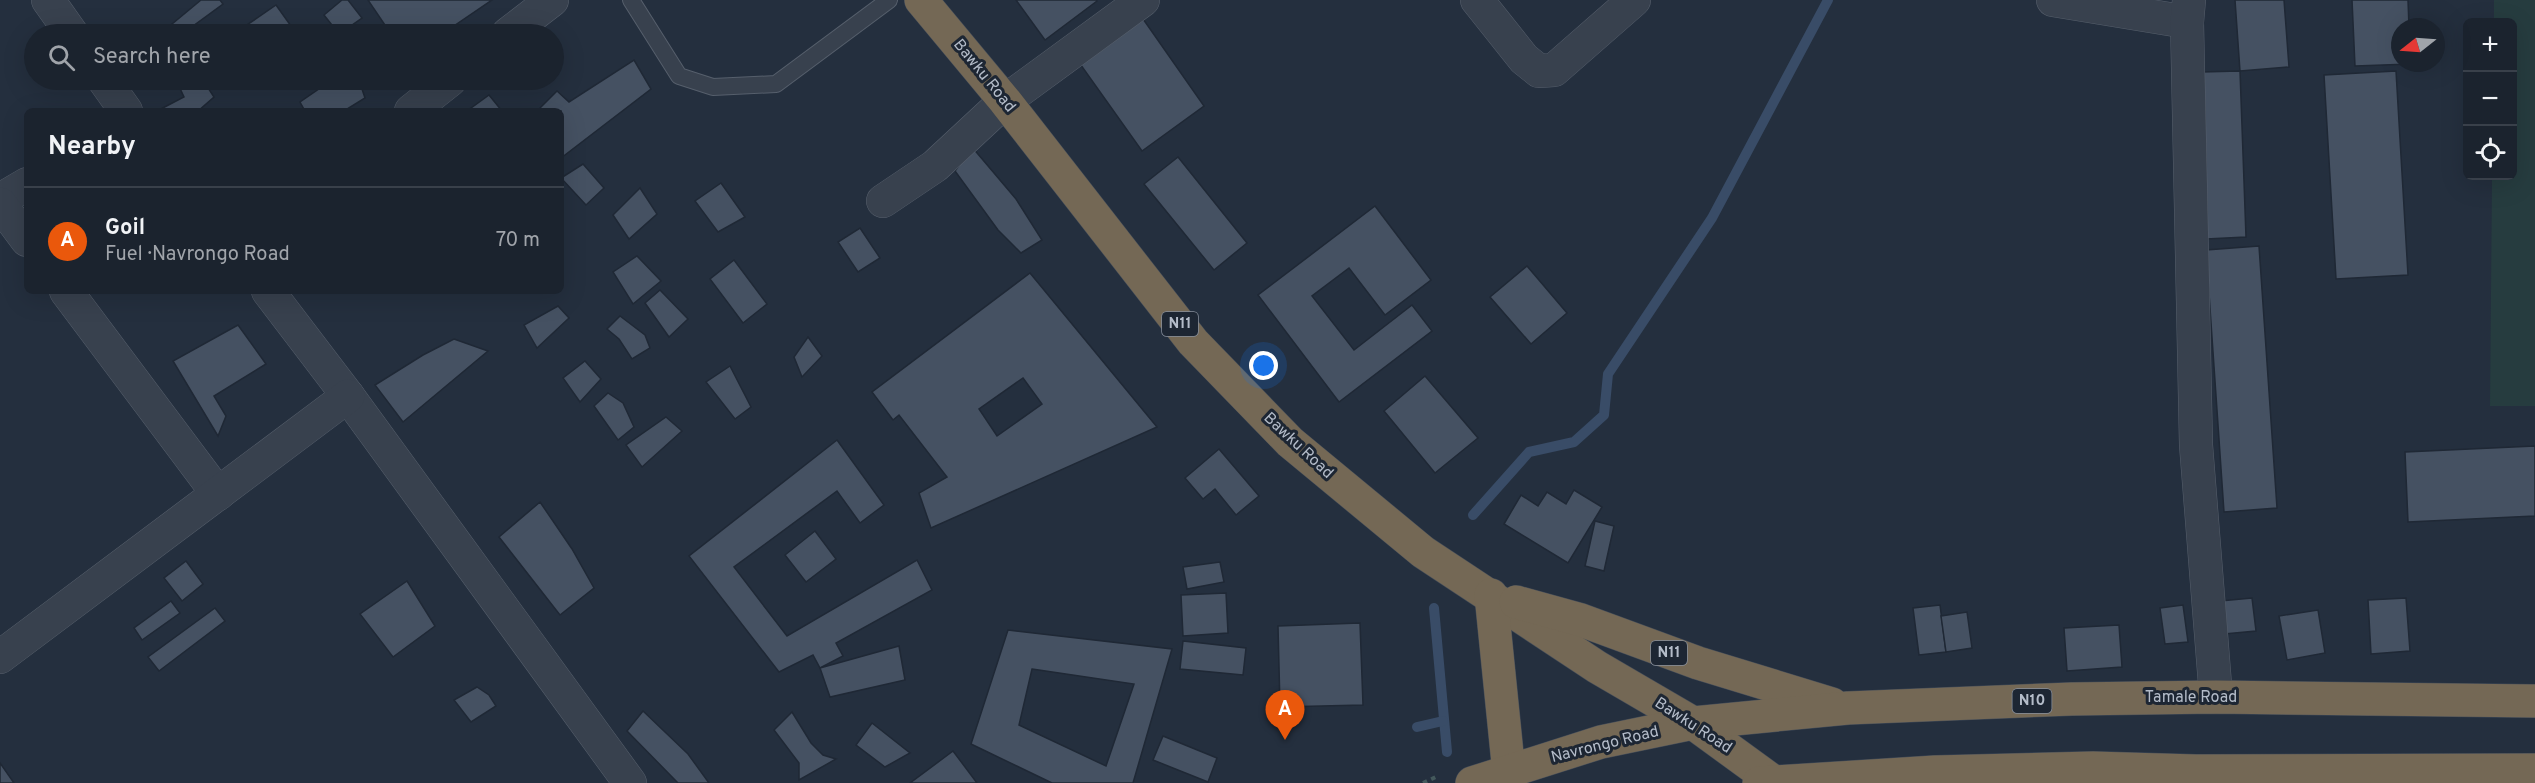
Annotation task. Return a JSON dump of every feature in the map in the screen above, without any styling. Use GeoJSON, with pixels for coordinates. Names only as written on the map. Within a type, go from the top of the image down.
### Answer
{"type":"FeatureCollection","features":[{"type":"Feature","properties":{"kind":"highway","name":"Bawku Road"},"geometry":{"type":"LineString","coordinates":[[921,0],[1005,101],[1193,342],[1290,442],[1423,552],[1597,667],[1693,723],[1767,782]]}},
{"type":"Feature","properties":{"kind":"highway","name":"N11"},"geometry":{"type":"LineString","coordinates":[[1491,595],[1581,620],[1698,663],[1848,708]]}},
{"type":"Feature","properties":{"kind":"highway"},"geometry":{"type":"LineString","coordinates":[[1491,595],[1509,777]]}},
{"type":"Feature","properties":{"kind":"highway","name":"Tamale Road"},"geometry":{"type":"LineString","coordinates":[[1848,708],[2072,699],[2216,697],[2535,701]]}},
{"type":"Feature","properties":{"kind":"highway","name":"Navrongo Road"},"geometry":{"type":"LineString","coordinates":[[1458,778],[1509,777],[1601,742],[1693,723],[1848,708]]}},
{"type":"Feature","properties":{"kind":"highway"},"geometry":{"type":"LineString","coordinates":[[1767,782],[1935,772],[2093,768],[2196,771],[2535,770]]}},
{"type":"Feature","properties":{"kind":"street"},"geometry":{"type":"LineString","coordinates":[[48,0],[65,24]]}},
{"type":"Feature","properties":{"kind":"street"},"geometry":{"type":"LineString","coordinates":[[521,24],[552,0]]}},
{"type":"Feature","properties":{"kind":"street"},"geometry":{"type":"LineString","coordinates":[[883,201],[935,166],[1005,101],[1143,0]]}},
{"type":"Feature","properties":{"kind":"street"},"geometry":{"type":"LineString","coordinates":[[1477,0],[1524,60],[1539,71],[1554,69],[1634,0]]}},
{"type":"Feature","properties":{"kind":"street"},"geometry":{"type":"LineString","coordinates":[[2053,0],[2188,11],[2196,445],[2216,697]]}},
{"type":"Feature","properties":{"kind":"street"},"geometry":{"type":"LineString","coordinates":[[111,90],[124,108]]}},
{"type":"Feature","properties":{"kind":"street"},"geometry":{"type":"LineString","coordinates":[[415,108],[437,90]]}},
{"type":"Feature","properties":{"kind":"street"},"geometry":{"type":"LineString","coordinates":[[24,186],[0,202],[24,236]]}},
{"type":"Feature","properties":{"kind":"street"},"geometry":{"type":"LineString","coordinates":[[68,294],[218,494]]}},
{"type":"Feature","properties":{"kind":"street"},"geometry":{"type":"LineString","coordinates":[[270,294],[348,396],[630,783]]}},
{"type":"Feature","properties":{"kind":"street"},"geometry":{"type":"LineString","coordinates":[[0,657],[348,396]]}},
{"type":"Feature","properties":{"kind":"lane"},"geometry":{"type":"LineString","coordinates":[[631,0],[679,76],[713,87],[776,84],[890,0]]}},
{"type":"Feature","properties":{"kind":"path"},"geometry":{"type":"LineString","coordinates":[[1423,783],[1458,778]]}},
{"type":"Feature","properties":{"kind":"green space"},"geometry":{"type":"Polygon","coordinates":[[[2494,0],[2535,0],[2535,406],[2490,406],[2492,180],[2517,180],[2517,18],[2494,18],[2494,0]]]}},
{"type":"Feature","properties":{"kind":"building"},"geometry":{"type":"Polygon","coordinates":[[[201,0],[220,0],[223,4],[196,24],[172,24],[201,0]]]}},
{"type":"Feature","properties":{"kind":"building"},"geometry":{"type":"Polygon","coordinates":[[[342,0],[348,0],[362,18],[353,24],[331,24],[324,15],[342,0]]]}},
{"type":"Feature","properties":{"kind":"building"},"geometry":{"type":"Polygon","coordinates":[[[368,0],[492,0],[457,24],[384,24],[368,0]]]}},
{"type":"Feature","properties":{"kind":"building"},"geometry":{"type":"Polygon","coordinates":[[[1016,0],[1096,0],[1097,1],[1045,40],[1016,0]]]}},
{"type":"Feature","properties":{"kind":"building"},"geometry":{"type":"Polygon","coordinates":[[[2235,0],[2284,0],[2289,67],[2240,71],[2235,0]]]}},
{"type":"Feature","properties":{"kind":"building"},"geometry":{"type":"Polygon","coordinates":[[[2352,0],[2408,0],[2409,18],[2391,18],[2391,65],[2355,66],[2352,0]]]}},
{"type":"Feature","properties":{"kind":"building"},"geometry":{"type":"Polygon","coordinates":[[[276,5],[290,24],[248,24],[276,5]]]}},
{"type":"Feature","properties":{"kind":"building"},"geometry":{"type":"Polygon","coordinates":[[[1141,16],[1204,106],[1142,151],[1078,61],[1141,16]]]}},
{"type":"Feature","properties":{"kind":"building"},"geometry":{"type":"Polygon","coordinates":[[[634,60],[651,89],[564,156],[564,108],[540,108],[557,91],[569,102],[634,60]]]}},
{"type":"Feature","properties":{"kind":"building"},"geometry":{"type":"Polygon","coordinates":[[[2240,71],[2246,237],[2206,239],[2201,72],[2240,71]]]}},
{"type":"Feature","properties":{"kind":"building"},"geometry":{"type":"Polygon","coordinates":[[[2396,72],[2408,275],[2336,279],[2324,75],[2396,72]]]}},
{"type":"Feature","properties":{"kind":"building"},"geometry":{"type":"Polygon","coordinates":[[[181,90],[209,90],[214,97],[201,108],[163,108],[184,97],[181,90]]]}},
{"type":"Feature","properties":{"kind":"building"},"geometry":{"type":"Polygon","coordinates":[[[317,90],[362,90],[365,98],[349,108],[303,108],[300,102],[317,90]]]}},
{"type":"Feature","properties":{"kind":"building"},"geometry":{"type":"Polygon","coordinates":[[[489,95],[500,108],[471,108],[489,95]]]}},
{"type":"Feature","properties":{"kind":"building"},"geometry":{"type":"Polygon","coordinates":[[[972,147],[1016,199],[1042,240],[1021,253],[998,230],[955,171],[972,147]]]}},
{"type":"Feature","properties":{"kind":"building"},"geometry":{"type":"Polygon","coordinates":[[[1178,157],[1247,243],[1214,270],[1144,184],[1178,157]]]}},
{"type":"Feature","properties":{"kind":"building"},"geometry":{"type":"Polygon","coordinates":[[[583,164],[604,188],[586,205],[564,181],[564,176],[583,164]]]}},
{"type":"Feature","properties":{"kind":"building"},"geometry":{"type":"Polygon","coordinates":[[[721,183],[745,217],[718,232],[695,201],[721,183]]]}},
{"type":"Feature","properties":{"kind":"building"},"geometry":{"type":"Polygon","coordinates":[[[640,188],[657,214],[629,239],[613,215],[640,188]]]}},
{"type":"Feature","properties":{"kind":"building"},"geometry":{"type":"Polygon","coordinates":[[[1375,206],[1431,280],[1385,315],[1349,268],[1312,296],[1354,350],[1412,305],[1432,331],[1339,402],[1258,295],[1375,206]]]}},
{"type":"Feature","properties":{"kind":"building"},"geometry":{"type":"Polygon","coordinates":[[[860,228],[880,258],[858,272],[838,242],[860,228]]]}},
{"type":"Feature","properties":{"kind":"building"},"geometry":{"type":"Polygon","coordinates":[[[2259,246],[2277,508],[2224,512],[2206,250],[2259,246]]]}},
{"type":"Feature","properties":{"kind":"building"},"geometry":{"type":"Polygon","coordinates":[[[637,256],[661,281],[633,304],[613,272],[637,256]]]}},
{"type":"Feature","properties":{"kind":"building"},"geometry":{"type":"Polygon","coordinates":[[[734,260],[767,304],[743,323],[710,279],[734,260]]]}},
{"type":"Feature","properties":{"kind":"building"},"geometry":{"type":"Polygon","coordinates":[[[1527,266],[1567,313],[1531,344],[1490,297],[1527,266]]]}},
{"type":"Feature","properties":{"kind":"building"},"geometry":{"type":"Polygon","coordinates":[[[1030,273],[1157,427],[931,528],[919,493],[947,477],[899,415],[893,420],[872,392],[1030,273]],[[1023,378],[979,409],[997,436],[1042,404],[1023,378]]]}},
{"type":"Feature","properties":{"kind":"building"},"geometry":{"type":"Polygon","coordinates":[[[660,290],[688,319],[669,337],[645,303],[660,290]]]}},
{"type":"Feature","properties":{"kind":"building"},"geometry":{"type":"Polygon","coordinates":[[[558,306],[569,318],[537,348],[524,325],[558,306]]]}},
{"type":"Feature","properties":{"kind":"building"},"geometry":{"type":"Polygon","coordinates":[[[620,316],[645,335],[650,348],[632,359],[619,339],[607,329],[620,316]]]}},
{"type":"Feature","properties":{"kind":"building"},"geometry":{"type":"Polygon","coordinates":[[[238,325],[266,364],[214,396],[226,416],[218,436],[173,361],[238,325]]]}},
{"type":"Feature","properties":{"kind":"building"},"geometry":{"type":"Polygon","coordinates":[[[808,337],[822,356],[802,377],[794,357],[808,337]]]}},
{"type":"Feature","properties":{"kind":"building"},"geometry":{"type":"Polygon","coordinates":[[[454,339],[488,351],[403,422],[375,385],[454,339]]]}},
{"type":"Feature","properties":{"kind":"building"},"geometry":{"type":"Polygon","coordinates":[[[585,361],[601,379],[580,402],[563,378],[585,361]]]}},
{"type":"Feature","properties":{"kind":"building"},"geometry":{"type":"Polygon","coordinates":[[[730,366],[751,407],[735,419],[706,382],[730,366]]]}},
{"type":"Feature","properties":{"kind":"building"},"geometry":{"type":"Polygon","coordinates":[[[1425,376],[1478,438],[1435,473],[1384,411],[1425,376]]]}},
{"type":"Feature","properties":{"kind":"building"},"geometry":{"type":"Polygon","coordinates":[[[608,393],[623,403],[634,427],[618,440],[594,406],[608,393]]]}},
{"type":"Feature","properties":{"kind":"building"},"geometry":{"type":"Polygon","coordinates":[[[666,417],[682,431],[642,467],[626,445],[666,417]]]}},
{"type":"Feature","properties":{"kind":"building"},"geometry":{"type":"Polygon","coordinates":[[[837,440],[884,505],[860,523],[837,491],[734,567],[787,636],[917,560],[932,590],[836,643],[843,656],[820,668],[813,655],[779,672],[689,556],[837,440]]]}},
{"type":"Feature","properties":{"kind":"building"},"geometry":{"type":"Polygon","coordinates":[[[2535,446],[2535,516],[2408,522],[2405,452],[2535,446]]]}},
{"type":"Feature","properties":{"kind":"building"},"geometry":{"type":"Polygon","coordinates":[[[1219,449],[1259,496],[1236,515],[1215,489],[1203,499],[1185,478],[1219,449]]]}},
{"type":"Feature","properties":{"kind":"building"},"geometry":{"type":"Polygon","coordinates":[[[1574,490],[1602,507],[1568,563],[1504,524],[1521,495],[1538,506],[1547,492],[1566,504],[1574,490]]]}},
{"type":"Feature","properties":{"kind":"building"},"geometry":{"type":"Polygon","coordinates":[[[540,502],[572,549],[594,588],[560,615],[499,537],[540,502]]]}},
{"type":"Feature","properties":{"kind":"building"},"geometry":{"type":"Polygon","coordinates":[[[1595,521],[1614,526],[1604,571],[1585,566],[1595,521]]]}},
{"type":"Feature","properties":{"kind":"building"},"geometry":{"type":"Polygon","coordinates":[[[815,531],[836,559],[806,582],[785,555],[815,531]]]}},
{"type":"Feature","properties":{"kind":"building"},"geometry":{"type":"Polygon","coordinates":[[[186,561],[203,584],[182,601],[164,578],[186,561]]]}},
{"type":"Feature","properties":{"kind":"building"},"geometry":{"type":"Polygon","coordinates":[[[1220,562],[1224,582],[1187,589],[1183,567],[1220,562]]]}},
{"type":"Feature","properties":{"kind":"building"},"geometry":{"type":"Polygon","coordinates":[[[407,581],[435,626],[393,657],[360,614],[407,581]]]}},
{"type":"Feature","properties":{"kind":"building"},"geometry":{"type":"Polygon","coordinates":[[[1226,593],[1228,633],[1183,636],[1181,595],[1226,593]]]}},
{"type":"Feature","properties":{"kind":"building"},"geometry":{"type":"Polygon","coordinates":[[[2252,598],[2256,631],[2224,634],[2220,601],[2252,598]]]}},
{"type":"Feature","properties":{"kind":"building"},"geometry":{"type":"Polygon","coordinates":[[[2406,598],[2410,651],[2371,654],[2368,600],[2406,598]]]}},
{"type":"Feature","properties":{"kind":"building"},"geometry":{"type":"Polygon","coordinates":[[[171,601],[180,613],[142,640],[134,628],[171,601]]]}},
{"type":"Feature","properties":{"kind":"building"},"geometry":{"type":"Polygon","coordinates":[[[1940,605],[1946,652],[1919,655],[1913,608],[1940,605]]]}},
{"type":"Feature","properties":{"kind":"building"},"geometry":{"type":"Polygon","coordinates":[[[2183,605],[2188,642],[2165,644],[2160,608],[2183,605]]]}},
{"type":"Feature","properties":{"kind":"building"},"geometry":{"type":"Polygon","coordinates":[[[215,608],[225,621],[159,671],[148,657],[215,608]]]}},
{"type":"Feature","properties":{"kind":"building"},"geometry":{"type":"Polygon","coordinates":[[[2318,610],[2325,653],[2287,660],[2279,616],[2318,610]]]}},
{"type":"Feature","properties":{"kind":"building"},"geometry":{"type":"Polygon","coordinates":[[[1967,612],[1972,648],[1946,652],[1941,616],[1967,612]]]}},
{"type":"Feature","properties":{"kind":"building"},"geometry":{"type":"Polygon","coordinates":[[[1360,623],[1363,705],[1280,707],[1278,626],[1360,623]]]}},
{"type":"Feature","properties":{"kind":"building"},"geometry":{"type":"Polygon","coordinates":[[[2119,625],[2122,667],[2067,671],[2064,628],[2119,625]]]}},
{"type":"Feature","properties":{"kind":"building"},"geometry":{"type":"Polygon","coordinates":[[[1008,630],[1172,649],[1133,783],[1052,783],[971,744],[1008,630]],[[1032,669],[1019,725],[1106,766],[1134,684],[1032,669]]]}},
{"type":"Feature","properties":{"kind":"building"},"geometry":{"type":"Polygon","coordinates":[[[1183,641],[1246,648],[1243,675],[1180,669],[1183,641]]]}},
{"type":"Feature","properties":{"kind":"building"},"geometry":{"type":"Polygon","coordinates":[[[899,646],[905,680],[830,697],[820,668],[899,646]]]}},
{"type":"Feature","properties":{"kind":"building"},"geometry":{"type":"Polygon","coordinates":[[[477,687],[489,695],[496,706],[471,722],[454,700],[477,687]]]}},
{"type":"Feature","properties":{"kind":"building"},"geometry":{"type":"Polygon","coordinates":[[[643,711],[688,754],[709,783],[678,783],[627,731],[643,711]]]}},
{"type":"Feature","properties":{"kind":"building"},"geometry":{"type":"Polygon","coordinates":[[[792,712],[811,743],[823,755],[836,759],[799,780],[799,763],[774,730],[792,712]]]}},
{"type":"Feature","properties":{"kind":"building"},"geometry":{"type":"Polygon","coordinates":[[[872,723],[910,753],[885,767],[856,745],[872,723]]]}},
{"type":"Feature","properties":{"kind":"building"},"geometry":{"type":"Polygon","coordinates":[[[1163,736],[1217,758],[1208,782],[1153,760],[1163,736]]]}},
{"type":"Feature","properties":{"kind":"building"},"geometry":{"type":"Polygon","coordinates":[[[953,751],[977,783],[910,783],[953,751]]]}},
{"type":"Feature","properties":{"kind":"building"},"geometry":{"type":"Polygon","coordinates":[[[0,763],[14,783],[0,783],[0,763]]]}},
{"type":"Feature","properties":{"kind":"waterway"},"geometry":{"type":"LineString","coordinates":[[1473,515],[1529,452],[1574,442],[1604,415],[1608,374],[1712,218],[1828,0]]}},
{"type":"Feature","properties":{"kind":"waterway"},"geometry":{"type":"LineString","coordinates":[[1434,608],[1447,752]]}},
{"type":"Feature","properties":{"kind":"waterway"},"geometry":{"type":"LineString","coordinates":[[1417,727],[1443,721]]}},
{"type":"Feature","properties":{"kind":"place","name":"Goil"},"geometry":{"type":"Point","coordinates":[1285,740]}}]}
